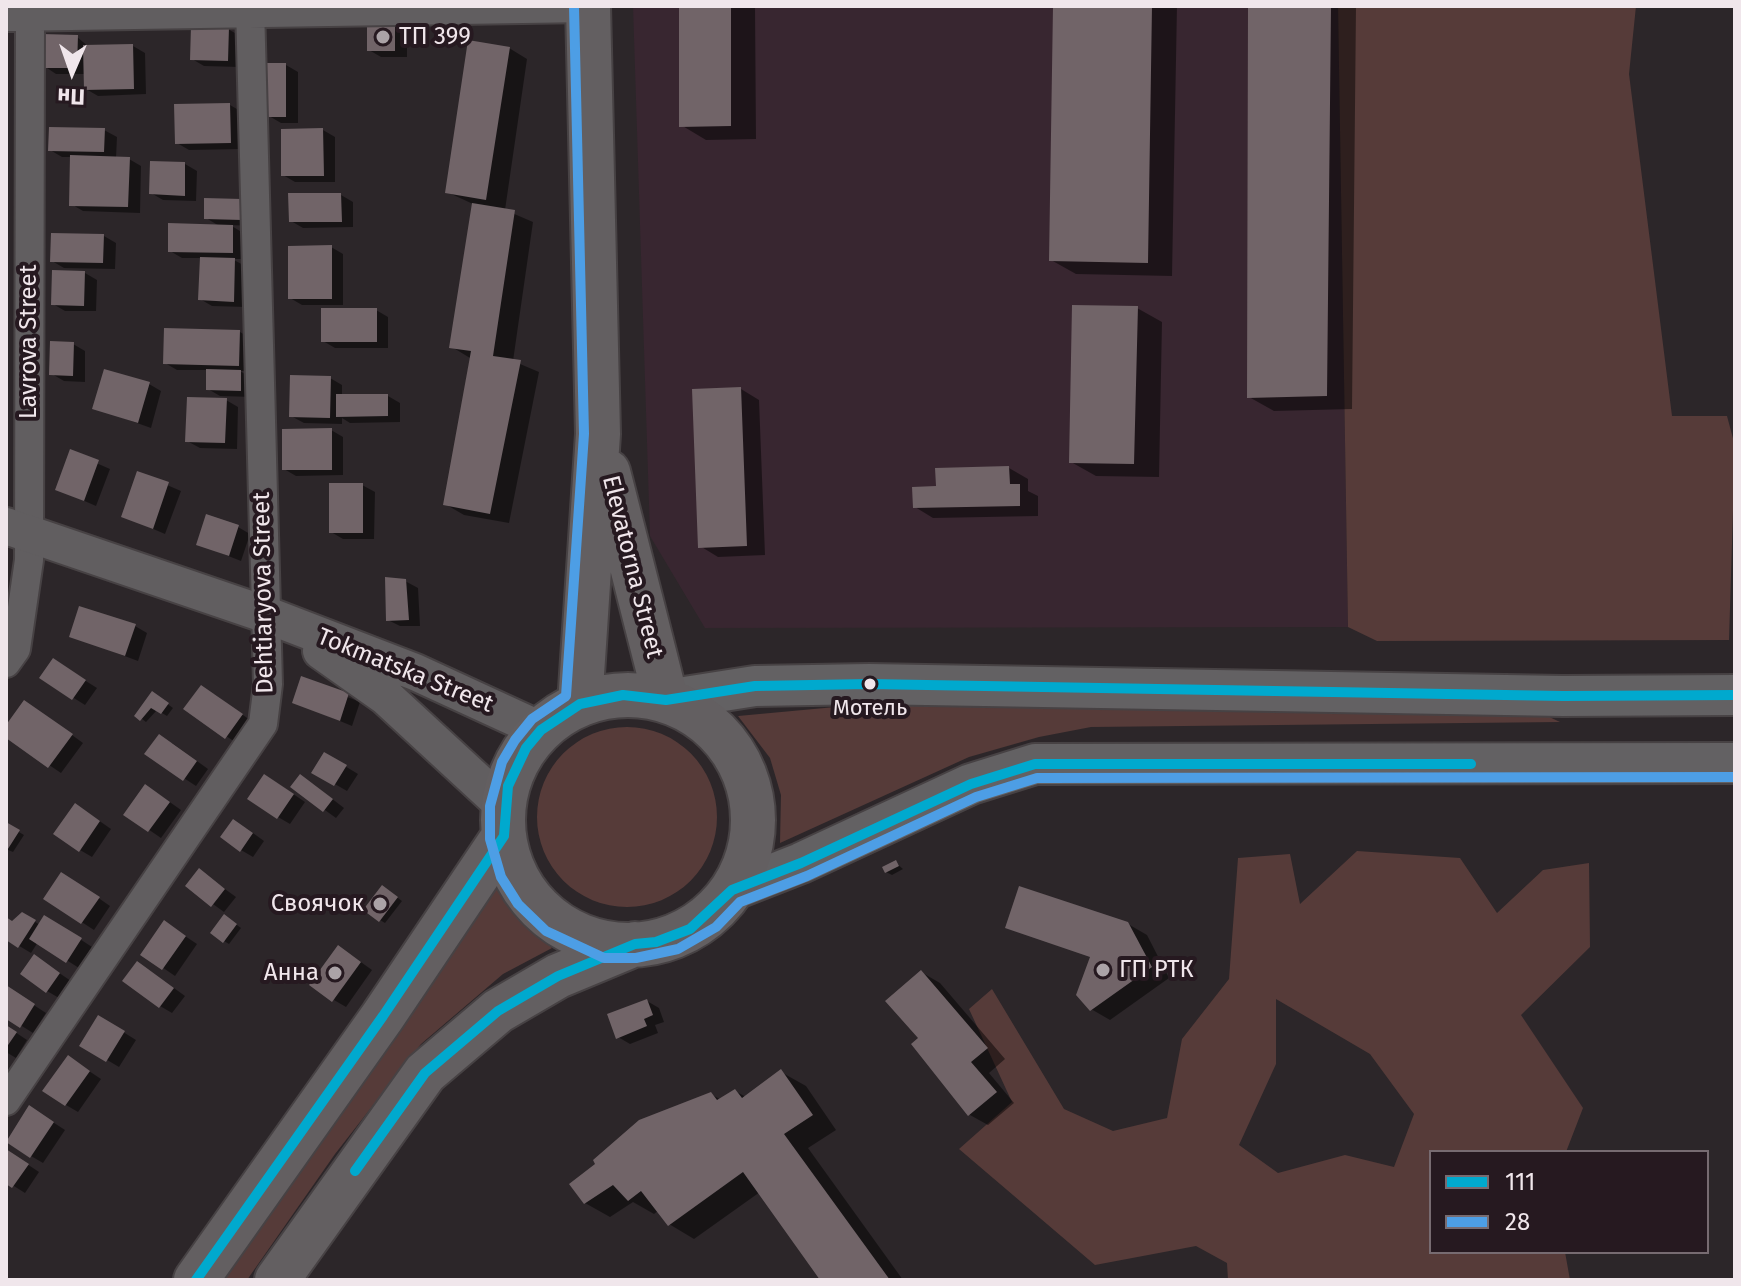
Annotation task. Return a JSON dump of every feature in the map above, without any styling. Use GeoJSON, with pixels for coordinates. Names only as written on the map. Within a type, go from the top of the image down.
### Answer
{"type":"FeatureCollection","features":[{"type":"Feature","properties":{"kind":"main road","name":"Elevatorna Street"},"geometry":{"type":"LineString","coordinates":[[580,704],[598,434],[588,7]]}},
{"type":"Feature","properties":{"kind":"main road","name":"Elevatorna Street"},"geometry":{"type":"LineString","coordinates":[[598,434],[666,700]]}},
{"type":"Feature","properties":{"kind":"main road"},"geometry":{"type":"LineString","coordinates":[[196,1280],[383,1016],[504,821],[515,767],[541,730],[580,704],[623,695],[666,700],[755,686],[869,684],[1563,696],[1735,695]]}},
{"type":"Feature","properties":{"kind":"main road"},"geometry":{"type":"LineString","coordinates":[[504,821],[521,883],[554,920],[606,944],[635,944],[656,942],[690,929],[708,916],[732,890],[751,842],[753,811],[750,788],[742,766],[724,739],[689,710],[666,700]]}},
{"type":"Feature","properties":{"kind":"main road"},"geometry":{"type":"LineString","coordinates":[[732,890],[801,863],[971,784],[1035,764],[1735,763]]}},
{"type":"Feature","properties":{"kind":"main road"},"geometry":{"type":"LineString","coordinates":[[277,1280],[425,1073],[498,1011],[558,976],[635,944]]}},
{"type":"Feature","properties":{"kind":"street"},"geometry":{"type":"LineString","coordinates":[[18,17],[250,9],[588,7]]}},
{"type":"Feature","properties":{"kind":"street","name":"Dehtiaryova Street"},"geometry":{"type":"LineString","coordinates":[[6,1101],[263,724],[268,684],[267,615],[250,9]]}},
{"type":"Feature","properties":{"kind":"street","name":"Lavrova Street"},"geometry":{"type":"LineString","coordinates":[[6,663],[16,649],[18,17]]}},
{"type":"Feature","properties":{"kind":"street","name":"Tokmatska Street"},"geometry":{"type":"LineString","coordinates":[[18,530],[267,615],[415,672],[541,730]]}},
{"type":"Feature","properties":{"kind":"street","name":"Tokmatska Street"},"geometry":{"type":"LineString","coordinates":[[267,615],[386,697],[504,821]]}},
{"type":"Feature","properties":{"kind":"shaded area"},"geometry":{"type":"Polygon","coordinates":[[[633,6],[1338,6],[1348,627],[705,628],[650,536],[633,6]]]}},
{"type":"Feature","properties":{"kind":"shaded area"},"geometry":{"type":"Polygon","coordinates":[[[1338,6],[1636,6],[1629,74],[1672,416],[1727,416],[1735,446],[1729,640],[1377,641],[1348,627],[1338,6]]]}},
{"type":"Feature","properties":{"kind":"shaded area"},"geometry":{"type":"Polygon","coordinates":[[[1387,702],[1528,707],[1560,722],[1091,727],[1039,737],[969,757],[780,843],[781,795],[770,758],[738,716],[857,705],[1387,702]]]}},
{"type":"Feature","properties":{"kind":"shaded area"},"geometry":{"type":"Polygon","coordinates":[[[627,727],[661,734],[691,753],[710,783],[717,817],[710,851],[691,881],[661,900],[627,907],[593,900],[563,881],[544,851],[537,817],[544,783],[563,753],[593,734],[627,727]]]}},
{"type":"Feature","properties":{"kind":"shaded area"},"geometry":{"type":"Polygon","coordinates":[[[1357,851],[1460,858],[1497,913],[1543,870],[1589,863],[1590,947],[1521,1015],[1583,1108],[1567,1150],[1429,1150],[1429,1254],[1565,1254],[1570,1280],[1228,1280],[1227,1263],[1196,1246],[1095,1265],[959,1149],[1012,1102],[969,1009],[992,989],[1064,1109],[1113,1131],[1167,1118],[1182,1039],[1229,979],[1238,858],[1290,854],[1300,904],[1357,851]],[[1276,999],[1276,1064],[1239,1145],[1278,1173],[1345,1155],[1394,1167],[1414,1114],[1370,1054],[1276,999]]]}},
{"type":"Feature","properties":{"kind":"shaded area"},"geometry":{"type":"Polygon","coordinates":[[[490,881],[500,883],[511,905],[552,948],[503,974],[421,1044],[335,1154],[247,1280],[216,1280],[490,881]]]}},
{"type":"Feature","properties":{"kind":"building"},"geometry":{"type":"Polygon","coordinates":[[[679,6],[731,6],[731,126],[679,127],[679,6]]]}},
{"type":"Feature","properties":{"kind":"building"},"geometry":{"type":"Polygon","coordinates":[[[1053,6],[1152,6],[1148,263],[1049,261],[1053,6]]]}},
{"type":"Feature","properties":{"kind":"building"},"geometry":{"type":"Polygon","coordinates":[[[1248,6],[1331,6],[1327,396],[1247,398],[1248,6]]]}},
{"type":"Feature","properties":{"kind":"building"},"geometry":{"type":"Polygon","coordinates":[[[367,21],[395,21],[395,51],[367,51],[367,21]]]}},
{"type":"Feature","properties":{"kind":"building"},"geometry":{"type":"Polygon","coordinates":[[[191,26],[229,27],[228,61],[190,60],[191,26]]]}},
{"type":"Feature","properties":{"kind":"building"},"geometry":{"type":"Polygon","coordinates":[[[42,34],[78,35],[77,68],[41,68],[42,34]]]}},
{"type":"Feature","properties":{"kind":"building"},"geometry":{"type":"Polygon","coordinates":[[[468,40],[510,47],[486,200],[445,193],[468,40]]]}},
{"type":"Feature","properties":{"kind":"building"},"geometry":{"type":"Polygon","coordinates":[[[133,44],[134,89],[84,90],[83,45],[133,44]]]}},
{"type":"Feature","properties":{"kind":"building"},"geometry":{"type":"Polygon","coordinates":[[[266,63],[286,63],[286,117],[267,117],[266,63]]]}},
{"type":"Feature","properties":{"kind":"building"},"geometry":{"type":"Polygon","coordinates":[[[230,103],[231,143],[175,144],[174,104],[230,103]]]}},
{"type":"Feature","properties":{"kind":"building"},"geometry":{"type":"Polygon","coordinates":[[[49,127],[105,128],[104,152],[48,151],[49,127]]]}},
{"type":"Feature","properties":{"kind":"building"},"geometry":{"type":"Polygon","coordinates":[[[323,128],[324,176],[281,176],[281,129],[323,128]]]}},
{"type":"Feature","properties":{"kind":"building"},"geometry":{"type":"Polygon","coordinates":[[[70,155],[130,157],[128,207],[69,206],[70,155]]]}},
{"type":"Feature","properties":{"kind":"building"},"geometry":{"type":"Polygon","coordinates":[[[150,161],[185,162],[185,196],[149,194],[150,161]]]}},
{"type":"Feature","properties":{"kind":"building"},"geometry":{"type":"Polygon","coordinates":[[[288,193],[341,193],[342,222],[289,222],[288,193]]]}},
{"type":"Feature","properties":{"kind":"building"},"geometry":{"type":"Polygon","coordinates":[[[204,198],[242,199],[242,220],[204,219],[204,198]]]}},
{"type":"Feature","properties":{"kind":"building"},"geometry":{"type":"Polygon","coordinates":[[[472,203],[515,210],[493,356],[521,360],[490,514],[443,505],[471,351],[449,348],[472,203]]]}},
{"type":"Feature","properties":{"kind":"building"},"geometry":{"type":"Polygon","coordinates":[[[168,223],[233,225],[233,253],[168,252],[168,223]]]}},
{"type":"Feature","properties":{"kind":"building"},"geometry":{"type":"Polygon","coordinates":[[[51,233],[104,234],[103,263],[50,262],[51,233]]]}},
{"type":"Feature","properties":{"kind":"building"},"geometry":{"type":"Polygon","coordinates":[[[332,245],[332,299],[288,299],[288,246],[332,245]]]}},
{"type":"Feature","properties":{"kind":"building"},"geometry":{"type":"Polygon","coordinates":[[[200,257],[235,258],[234,302],[198,300],[200,257]]]}},
{"type":"Feature","properties":{"kind":"building"},"geometry":{"type":"Polygon","coordinates":[[[52,270],[85,271],[84,306],[51,305],[52,270]]]}},
{"type":"Feature","properties":{"kind":"building"},"geometry":{"type":"Polygon","coordinates":[[[1072,305],[1138,306],[1134,464],[1069,463],[1072,305]]]}},
{"type":"Feature","properties":{"kind":"building"},"geometry":{"type":"Polygon","coordinates":[[[321,308],[377,308],[377,342],[321,342],[321,308]]]}},
{"type":"Feature","properties":{"kind":"building"},"geometry":{"type":"Polygon","coordinates":[[[164,328],[240,330],[239,366],[163,364],[164,328]]]}},
{"type":"Feature","properties":{"kind":"building"},"geometry":{"type":"Polygon","coordinates":[[[50,341],[74,342],[73,376],[49,375],[50,341]]]}},
{"type":"Feature","properties":{"kind":"building"},"geometry":{"type":"Polygon","coordinates":[[[104,369],[150,382],[138,423],[92,409],[104,369]]]}},
{"type":"Feature","properties":{"kind":"building"},"geometry":{"type":"Polygon","coordinates":[[[206,369],[241,370],[241,391],[206,390],[206,369]]]}},
{"type":"Feature","properties":{"kind":"building"},"geometry":{"type":"Polygon","coordinates":[[[290,375],[331,376],[330,418],[289,417],[290,375]]]}},
{"type":"Feature","properties":{"kind":"building"},"geometry":{"type":"Polygon","coordinates":[[[741,387],[747,546],[698,548],[692,389],[741,387]]]}},
{"type":"Feature","properties":{"kind":"building"},"geometry":{"type":"Polygon","coordinates":[[[336,394],[388,394],[388,416],[336,417],[336,394]]]}},
{"type":"Feature","properties":{"kind":"building"},"geometry":{"type":"Polygon","coordinates":[[[187,397],[227,398],[225,443],[185,442],[187,397]]]}},
{"type":"Feature","properties":{"kind":"building"},"geometry":{"type":"Polygon","coordinates":[[[332,428],[332,470],[282,470],[282,429],[332,428]]]}},
{"type":"Feature","properties":{"kind":"building"},"geometry":{"type":"Polygon","coordinates":[[[70,449],[99,460],[84,501],[55,490],[70,449]]]}},
{"type":"Feature","properties":{"kind":"building"},"geometry":{"type":"Polygon","coordinates":[[[1009,466],[1010,484],[1020,484],[1020,506],[913,508],[912,487],[936,486],[935,468],[1009,466]]]}},
{"type":"Feature","properties":{"kind":"building"},"geometry":{"type":"Polygon","coordinates":[[[137,471],[169,482],[153,529],[121,517],[137,471]]]}},
{"type":"Feature","properties":{"kind":"building"},"geometry":{"type":"Polygon","coordinates":[[[329,483],[363,483],[363,533],[329,533],[329,483]]]}},
{"type":"Feature","properties":{"kind":"building"},"geometry":{"type":"Polygon","coordinates":[[[206,514],[239,525],[229,556],[196,545],[206,514]]]}},
{"type":"Feature","properties":{"kind":"building"},"geometry":{"type":"Polygon","coordinates":[[[385,577],[406,579],[409,620],[386,621],[385,577]]]}},
{"type":"Feature","properties":{"kind":"building"},"geometry":{"type":"Polygon","coordinates":[[[79,606],[136,624],[125,656],[69,637],[79,606]]]}},
{"type":"Feature","properties":{"kind":"building"},"geometry":{"type":"Polygon","coordinates":[[[53,658],[86,680],[72,700],[39,678],[53,658]]]}},
{"type":"Feature","properties":{"kind":"building"},"geometry":{"type":"Polygon","coordinates":[[[301,676],[349,693],[340,721],[292,703],[301,676]]]}},
{"type":"Feature","properties":{"kind":"building"},"geometry":{"type":"Polygon","coordinates":[[[201,685],[243,714],[225,739],[183,709],[201,685]]]}},
{"type":"Feature","properties":{"kind":"building"},"geometry":{"type":"Polygon","coordinates":[[[152,691],[169,703],[161,714],[151,708],[140,721],[134,716],[152,691]]]}},
{"type":"Feature","properties":{"kind":"building"},"geometry":{"type":"Polygon","coordinates":[[[24,700],[73,734],[48,768],[6,738],[6,725],[24,700]]]}},
{"type":"Feature","properties":{"kind":"building"},"geometry":{"type":"Polygon","coordinates":[[[159,734],[197,761],[183,781],[144,754],[159,734]]]}},
{"type":"Feature","properties":{"kind":"building"},"geometry":{"type":"Polygon","coordinates":[[[324,752],[347,765],[334,786],[311,773],[324,752]]]}},
{"type":"Feature","properties":{"kind":"building"},"geometry":{"type":"Polygon","coordinates":[[[264,774],[294,794],[277,819],[247,799],[264,774]]]}},
{"type":"Feature","properties":{"kind":"building"},"geometry":{"type":"Polygon","coordinates":[[[300,774],[333,799],[323,812],[290,787],[300,774]]]}},
{"type":"Feature","properties":{"kind":"building"},"geometry":{"type":"Polygon","coordinates":[[[145,784],[170,802],[148,832],[123,815],[145,784]]]}},
{"type":"Feature","properties":{"kind":"building"},"geometry":{"type":"Polygon","coordinates":[[[75,803],[100,821],[79,852],[53,834],[75,803]]]}},
{"type":"Feature","properties":{"kind":"building"},"geometry":{"type":"Polygon","coordinates":[[[233,819],[253,833],[240,852],[220,837],[233,819]]]}},
{"type":"Feature","properties":{"kind":"building"},"geometry":{"type":"Polygon","coordinates":[[[6,822],[20,830],[6,852],[6,822]]]}},
{"type":"Feature","properties":{"kind":"building"},"geometry":{"type":"Polygon","coordinates":[[[896,860],[899,866],[885,873],[882,867],[896,860]]]}},
{"type":"Feature","properties":{"kind":"building"},"geometry":{"type":"Polygon","coordinates":[[[199,868],[225,889],[211,907],[185,886],[199,868]]]}},
{"type":"Feature","properties":{"kind":"building"},"geometry":{"type":"Polygon","coordinates":[[[61,872],[100,897],[81,924],[43,899],[61,872]]]}},
{"type":"Feature","properties":{"kind":"building","name":"Своячок"},"geometry":{"type":"Polygon","coordinates":[[[382,885],[398,897],[379,922],[363,910],[382,885]]]}},
{"type":"Feature","properties":{"kind":"building"},"geometry":{"type":"Polygon","coordinates":[[[1019,886],[1128,922],[1152,967],[1090,1011],[1076,995],[1090,957],[1005,928],[1019,886]]]}},
{"type":"Feature","properties":{"kind":"building"},"geometry":{"type":"Polygon","coordinates":[[[22,912],[36,920],[18,948],[6,940],[6,917],[12,921],[22,912]]]}},
{"type":"Feature","properties":{"kind":"building"},"geometry":{"type":"Polygon","coordinates":[[[224,914],[237,924],[223,943],[210,933],[224,914]]]}},
{"type":"Feature","properties":{"kind":"building"},"geometry":{"type":"Polygon","coordinates":[[[44,915],[82,938],[66,963],[29,939],[44,915]]]}},
{"type":"Feature","properties":{"kind":"building"},"geometry":{"type":"Polygon","coordinates":[[[164,920],[186,936],[162,970],[140,955],[164,920]]]}},
{"type":"Feature","properties":{"kind":"building","name":"Анна"},"geometry":{"type":"Polygon","coordinates":[[[338,945],[361,962],[332,1002],[309,985],[338,945]]]}},
{"type":"Feature","properties":{"kind":"building"},"geometry":{"type":"Polygon","coordinates":[[[34,954],[60,973],[46,993],[20,974],[34,954]]]}},
{"type":"Feature","properties":{"kind":"building"},"geometry":{"type":"Polygon","coordinates":[[[137,961],[174,988],[159,1008],[122,981],[137,961]]]}},
{"type":"Feature","properties":{"kind":"building"},"geometry":{"type":"Polygon","coordinates":[[[921,970],[988,1048],[971,1062],[997,1092],[968,1116],[911,1044],[918,1038],[885,1001],[921,970]]]}},
{"type":"Feature","properties":{"kind":"building"},"geometry":{"type":"Polygon","coordinates":[[[6,985],[35,1004],[20,1028],[6,1019],[6,985]]]}},
{"type":"Feature","properties":{"kind":"building"},"geometry":{"type":"Polygon","coordinates":[[[647,999],[653,1015],[644,1019],[647,1026],[616,1039],[607,1014],[647,999]]]}},
{"type":"Feature","properties":{"kind":"building"},"geometry":{"type":"Polygon","coordinates":[[[98,1015],[125,1031],[106,1062],[79,1046],[98,1015]]]}},
{"type":"Feature","properties":{"kind":"building"},"geometry":{"type":"Polygon","coordinates":[[[6,1025],[17,1032],[6,1048],[6,1025]]]}},
{"type":"Feature","properties":{"kind":"building"},"geometry":{"type":"Polygon","coordinates":[[[68,1055],[90,1071],[65,1106],[42,1091],[68,1055]]]}},
{"type":"Feature","properties":{"kind":"building"},"geometry":{"type":"Polygon","coordinates":[[[781,1069],[813,1115],[784,1134],[890,1280],[820,1280],[743,1172],[668,1226],[641,1191],[628,1201],[613,1185],[584,1204],[569,1184],[595,1164],[593,1160],[639,1120],[711,1092],[717,1100],[735,1089],[742,1098],[781,1069]]]}},
{"type":"Feature","properties":{"kind":"building"},"geometry":{"type":"Polygon","coordinates":[[[29,1105],[54,1122],[30,1158],[6,1142],[29,1105]]]}},
{"type":"Feature","properties":{"kind":"building"},"geometry":{"type":"Polygon","coordinates":[[[6,1149],[29,1164],[12,1188],[6,1184],[6,1149]]]}},
{"type":"Feature","properties":{"kind":"transit line","name":"28"},"geometry":{"type":"LineString","coordinates":[[574,6],[584,434],[566,696],[532,719],[515,740],[502,762],[490,806],[490,839],[501,877],[518,904],[546,931],[604,958],[636,958],[678,949],[716,927],[740,902],[807,876],[976,797],[1037,778],[1735,777]]}},
{"type":"Feature","properties":{"kind":"transit line","name":"111"},"geometry":{"type":"LineString","coordinates":[[196,1280],[383,1016],[504,836],[508,786],[526,748],[541,730],[580,704],[623,695],[666,700],[755,686],[869,684],[1563,696],[1735,695]]}},
{"type":"Feature","properties":{"kind":"transit line","name":"111"},"geometry":{"type":"LineString","coordinates":[[355,1171],[425,1073],[498,1011],[558,976],[635,944],[656,942],[690,929],[732,890],[801,863],[971,784],[1035,764],[1471,764]]}},
{"type":"Feature","properties":{"kind":"place","name":"ТП 399"},"geometry":{"type":"Point","coordinates":[383,37]}},
{"type":"Feature","properties":{"kind":"place","name":"Мотель"},"geometry":{"type":"Point","coordinates":[870,684]}},
{"type":"Feature","properties":{"kind":"place","name":"Своячок"},"geometry":{"type":"Point","coordinates":[380,904]}},
{"type":"Feature","properties":{"kind":"place","name":"ГП РТК"},"geometry":{"type":"Point","coordinates":[1103,970]}},
{"type":"Feature","properties":{"kind":"place","name":"Анна"},"geometry":{"type":"Point","coordinates":[335,973]}}]}
